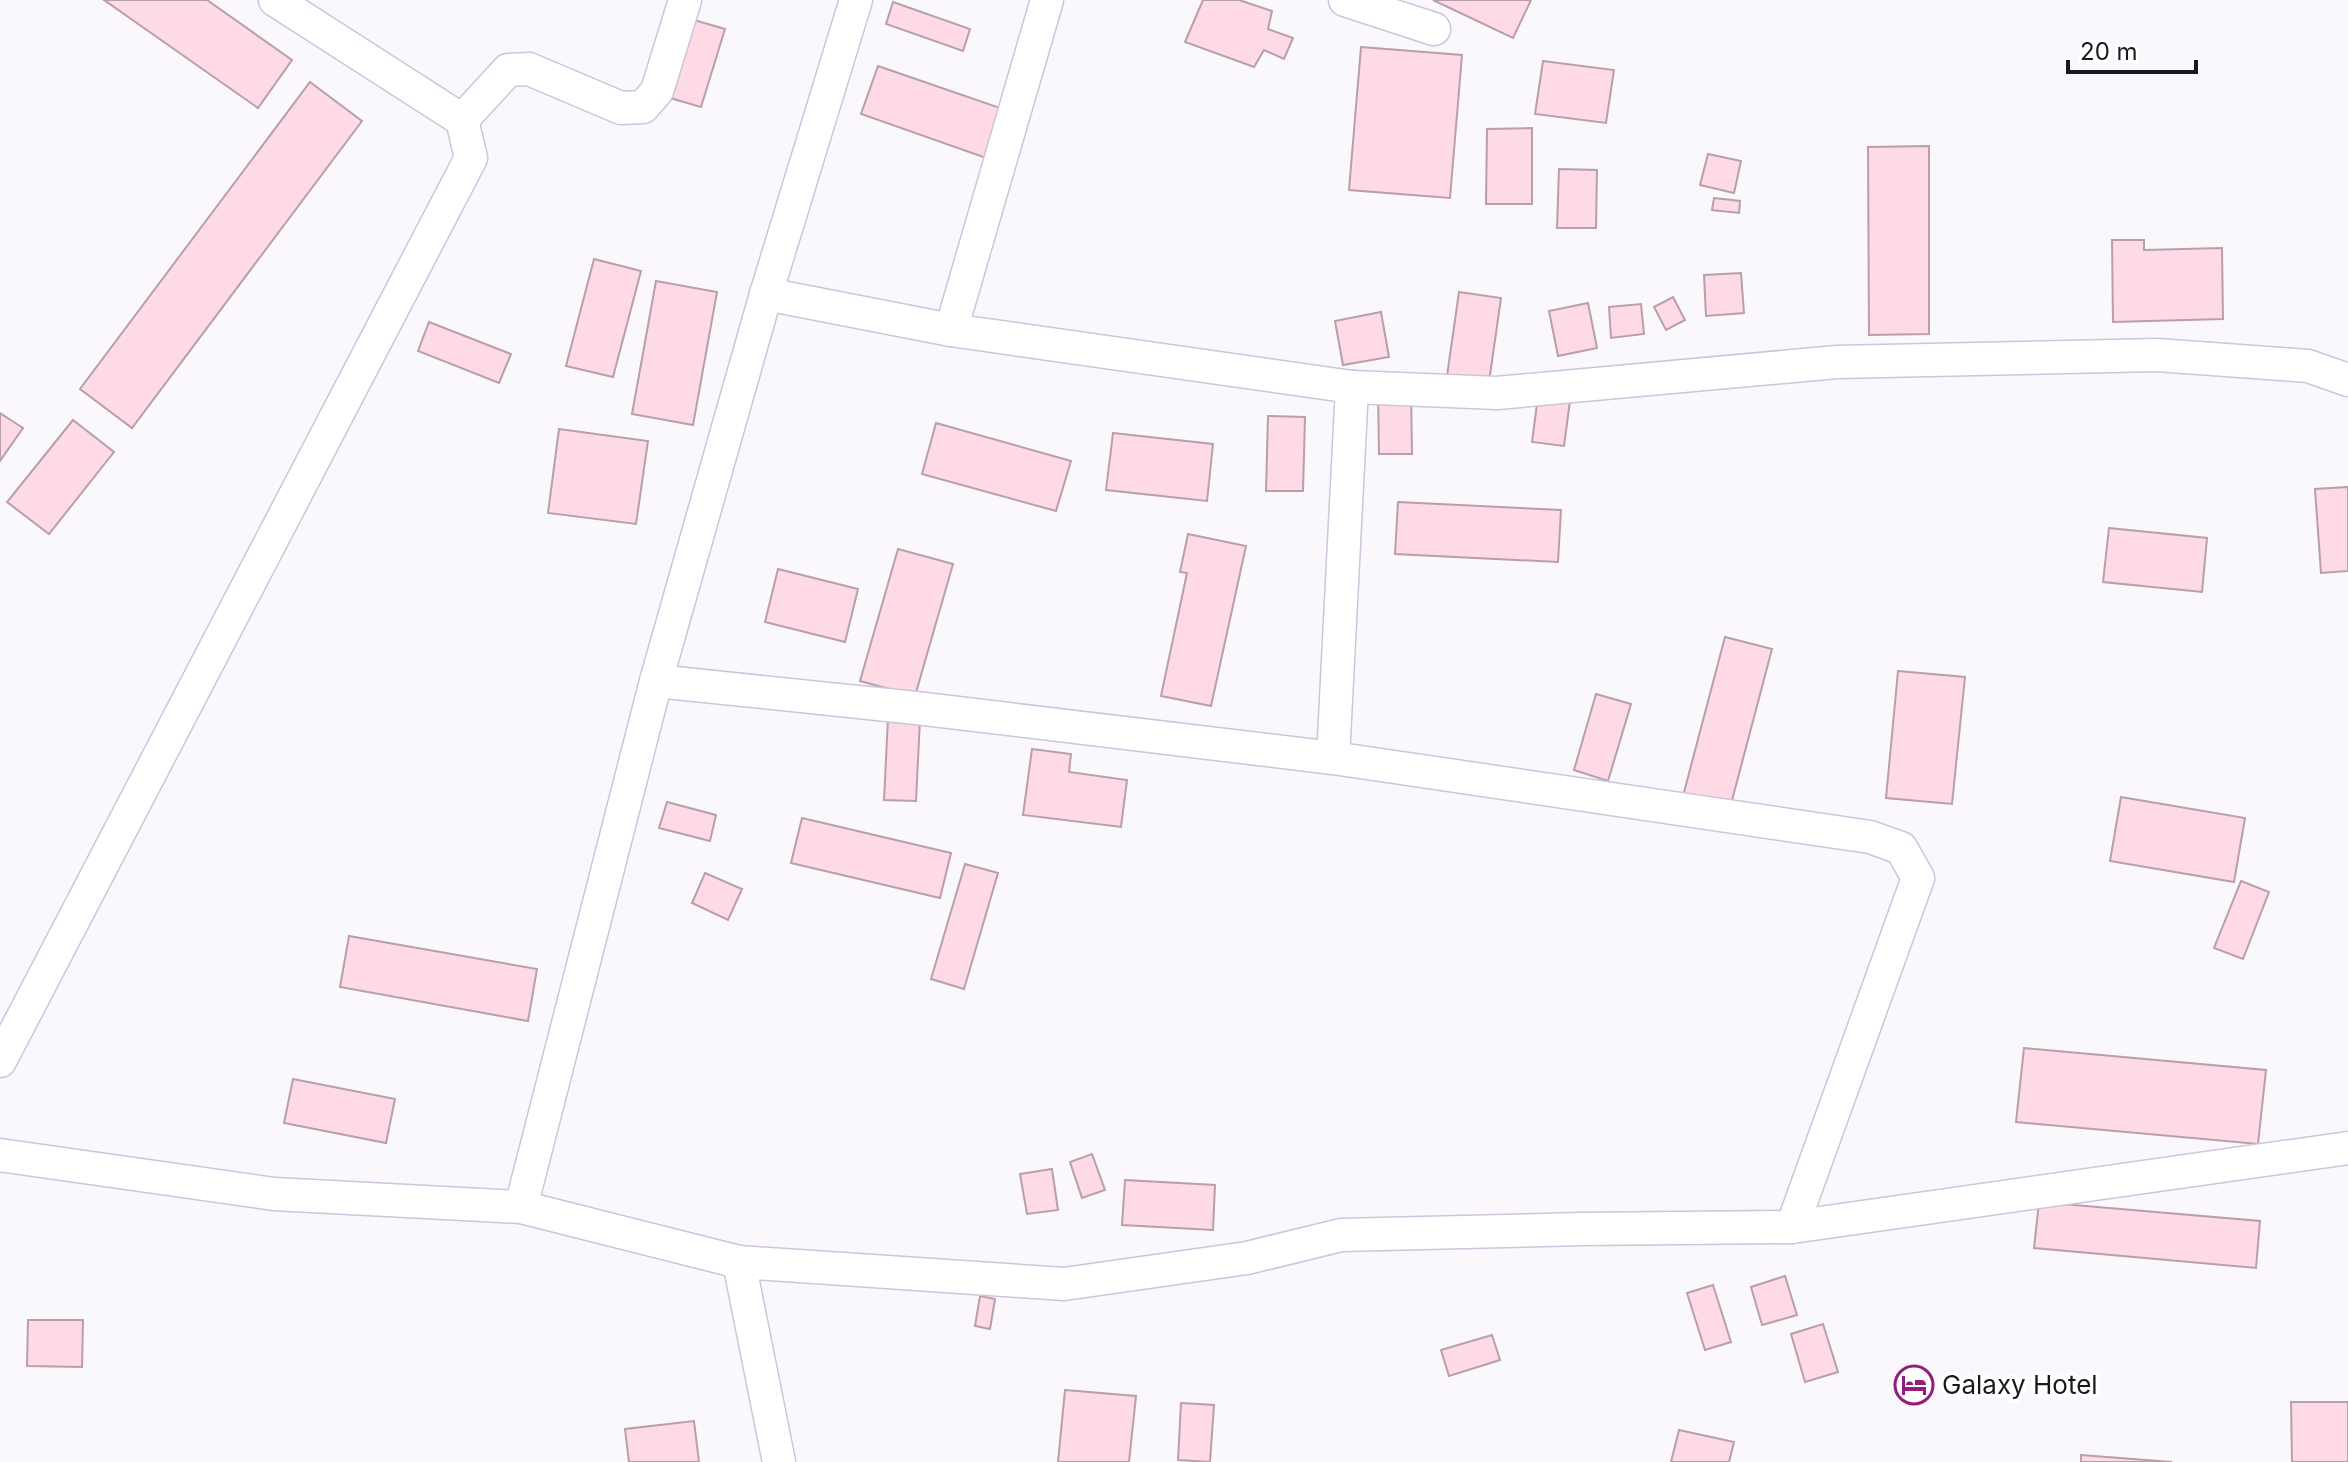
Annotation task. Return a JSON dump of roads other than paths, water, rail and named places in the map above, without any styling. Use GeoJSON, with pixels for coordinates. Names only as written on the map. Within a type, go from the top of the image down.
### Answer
{"type":"FeatureCollection","features":[{"type":"Feature","properties":{"kind":"street"},"geometry":{"type":"LineString","coordinates":[[0,1061],[471,158],[462,120],[275,0]]}},
{"type":"Feature","properties":{"kind":"street"},"geometry":{"type":"LineString","coordinates":[[462,120],[508,70],[529,69],[621,108],[643,107],[657,91],[685,0]]}},
{"type":"Feature","properties":{"kind":"street"},"geometry":{"type":"LineString","coordinates":[[521,1207],[656,681],[766,294],[856,0]]}},
{"type":"Feature","properties":{"kind":"street"},"geometry":{"type":"LineString","coordinates":[[951,330],[1047,0]]}},
{"type":"Feature","properties":{"kind":"street"},"geometry":{"type":"LineString","coordinates":[[1345,0],[1434,29]]}},
{"type":"Feature","properties":{"kind":"street"},"geometry":{"type":"LineString","coordinates":[[766,294],[951,330],[1352,387],[1497,393],[1837,362],[2157,355],[2308,366],[2348,380]]}},
{"type":"Feature","properties":{"kind":"street"},"geometry":{"type":"LineString","coordinates":[[1333,758],[1352,387]]}},
{"type":"Feature","properties":{"kind":"street"},"geometry":{"type":"LineString","coordinates":[[656,681],[916,708],[1333,758],[1870,837],[1901,848],[1918,878],[1792,1227]]}},
{"type":"Feature","properties":{"kind":"street"},"geometry":{"type":"LineString","coordinates":[[0,1155],[274,1194],[521,1207],[739,1262],[1064,1284],[1247,1258],[1341,1235],[1792,1227],[2348,1148]]}},
{"type":"Feature","properties":{"kind":"street"},"geometry":{"type":"LineString","coordinates":[[739,1262],[779,1462]]}},
{"type":"Feature","properties":{"kind":"place","name":"Galaxy Hotel"},"geometry":{"type":"Point","coordinates":[1914,1385]}}]}
